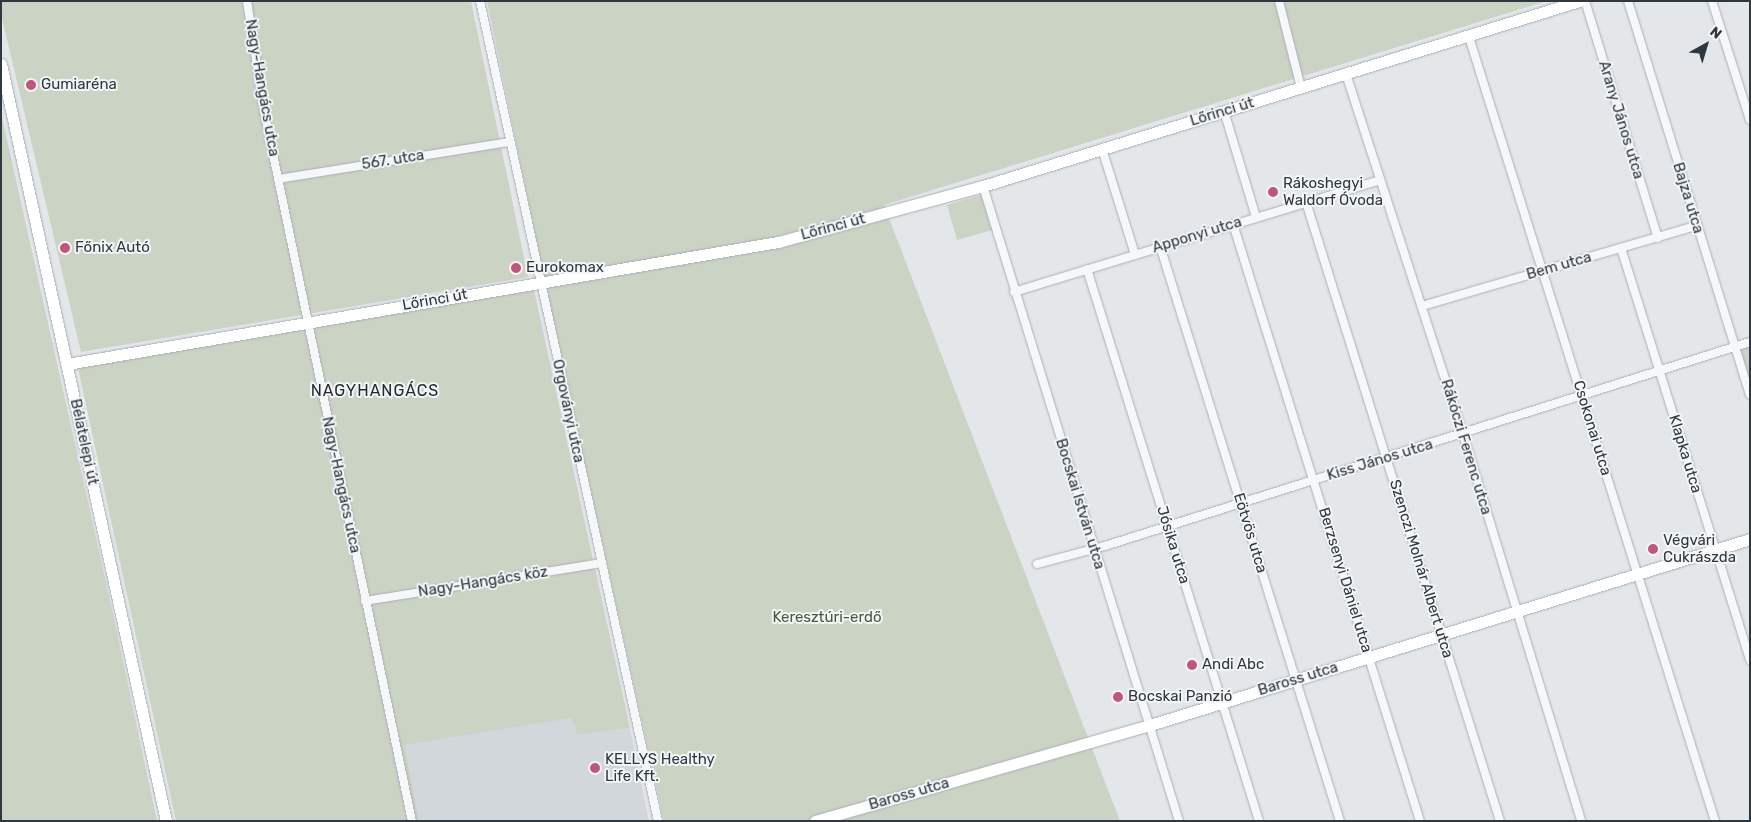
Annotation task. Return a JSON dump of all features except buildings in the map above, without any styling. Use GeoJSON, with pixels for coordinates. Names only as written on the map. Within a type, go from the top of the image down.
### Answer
{"type":"FeatureCollection","features":[{"type":"Feature","properties":{"kind":"street","name":"Nagy-Hangács utca"},"geometry":{"type":"LineString","coordinates":[[246,1],[278,179],[307,323],[412,821]]}},
{"type":"Feature","properties":{"kind":"street","name":"Orgoványi utca"},"geometry":{"type":"LineString","coordinates":[[480,1],[509,142],[658,821]]}},
{"type":"Feature","properties":{"kind":"street"},"geometry":{"type":"LineString","coordinates":[[1279,1],[1301,88]]}},
{"type":"Feature","properties":{"kind":"street","name":"Lőrinci út"},"geometry":{"type":"LineString","coordinates":[[67,364],[778,242],[983,186],[1469,37],[1579,1]]}},
{"type":"Feature","properties":{"kind":"street","name":"Arany János utca"},"geometry":{"type":"LineString","coordinates":[[1585,1],[1658,238]]}},
{"type":"Feature","properties":{"kind":"street","name":"Bajza utca"},"geometry":{"type":"LineString","coordinates":[[1628,1],[1696,226],[1750,394]]}},
{"type":"Feature","properties":{"kind":"street"},"geometry":{"type":"LineString","coordinates":[[1712,1],[1750,120]]}},
{"type":"Feature","properties":{"kind":"street","name":"Csokonai utca"},"geometry":{"type":"LineString","coordinates":[[1469,37],[1715,821]]}},
{"type":"Feature","properties":{"kind":"street","name":"Bélatelepi út"},"geometry":{"type":"LineString","coordinates":[[1,64],[166,821]]}},
{"type":"Feature","properties":{"kind":"street","name":"Rákóczi Ferenc utca"},"geometry":{"type":"LineString","coordinates":[[1346,74],[1463,434],[1515,612],[1581,821]]}},
{"type":"Feature","properties":{"kind":"street"},"geometry":{"type":"LineString","coordinates":[[1224,111],[1256,218]]}},
{"type":"Feature","properties":{"kind":"street","name":"567. utca"},"geometry":{"type":"LineString","coordinates":[[278,179],[509,142]]}},
{"type":"Feature","properties":{"kind":"street"},"geometry":{"type":"LineString","coordinates":[[1102,149],[1135,254]]}},
{"type":"Feature","properties":{"kind":"street","name":"Apponyi utca"},"geometry":{"type":"LineString","coordinates":[[1014,292],[1380,180]]}},
{"type":"Feature","properties":{"kind":"street","name":"Bocskai István utca"},"geometry":{"type":"LineString","coordinates":[[983,186],[1014,292],[1180,821]]}},
{"type":"Feature","properties":{"kind":"street","name":"Szenczi Molnár Albert utca"},"geometry":{"type":"LineString","coordinates":[[1306,202],[1500,821]]}},
{"type":"Feature","properties":{"kind":"street","name":"Berzsenyi Dániel utca"},"geometry":{"type":"LineString","coordinates":[[1233,224],[1420,821]]}},
{"type":"Feature","properties":{"kind":"street","name":"Bem utca"},"geometry":{"type":"LineString","coordinates":[[1422,306],[1696,226]]}},
{"type":"Feature","properties":{"kind":"street","name":"Eötvös utca"},"geometry":{"type":"LineString","coordinates":[[1160,246],[1340,821]]}},
{"type":"Feature","properties":{"kind":"street","name":"Klapka utca"},"geometry":{"type":"LineString","coordinates":[[1621,248],[1750,660]]}},
{"type":"Feature","properties":{"kind":"street","name":"Jósika utca"},"geometry":{"type":"LineString","coordinates":[[1087,269],[1259,821]]}},
{"type":"Feature","properties":{"kind":"street","name":"Kiss János utca"},"geometry":{"type":"LineString","coordinates":[[1037,564],[1387,458],[1750,342]]}},
{"type":"Feature","properties":{"kind":"street","name":"Baross utca"},"geometry":{"type":"LineString","coordinates":[[815,821],[1150,725],[1750,539]]}},
{"type":"Feature","properties":{"kind":"street","name":"Nagy-Hangács köz"},"geometry":{"type":"LineString","coordinates":[[365,601],[601,563]]}},
{"type":"Feature","properties":{"kind":"shaded area"},"geometry":{"type":"Polygon","coordinates":[[[572,717],[577,735],[630,728],[649,821],[419,821],[405,745],[572,717]]]}},
{"type":"Feature","properties":{"kind":"green space"},"geometry":{"type":"Polygon","coordinates":[[[1,1],[471,1],[528,277],[81,352],[1,14],[1,1]]]}},
{"type":"Feature","properties":{"kind":"green space","name":"Keresztúri-erdő"},"geometry":{"type":"Polygon","coordinates":[[[487,1],[1547,1],[884,205],[1120,821],[664,821],[548,297],[487,1]]]}},
{"type":"Feature","properties":{"kind":"green space"},"geometry":{"type":"Polygon","coordinates":[[[1,113],[111,604],[157,821],[1,821],[1,113]]]}},
{"type":"Feature","properties":{"kind":"green space"},"geometry":{"type":"Polygon","coordinates":[[[981,195],[992,230],[957,240],[947,205],[981,195]]]}},
{"type":"Feature","properties":{"kind":"green space"},"geometry":{"type":"Polygon","coordinates":[[[534,290],[630,728],[577,735],[572,718],[405,745],[419,821],[176,821],[78,368],[534,290]]]}},
{"type":"Feature","properties":{"kind":"green space"},"geometry":{"type":"Polygon","coordinates":[[[1750,342],[1750,394],[1734,347],[1750,342]]]}},
{"type":"Feature","properties":{"kind":"place","name":"Gumiaréna"},"geometry":{"type":"Point","coordinates":[31,85]}},
{"type":"Feature","properties":{"kind":"place","name":"Rákoshegyi Waldorf Óvoda"},"geometry":{"type":"Point","coordinates":[1273,192]}},
{"type":"Feature","properties":{"kind":"place","name":"Főnix Autó"},"geometry":{"type":"Point","coordinates":[65,248]}},
{"type":"Feature","properties":{"kind":"place","name":"Eurokomax"},"geometry":{"type":"Point","coordinates":[516,268]}},
{"type":"Feature","properties":{"kind":"place","name":"Végvári Cukrászda"},"geometry":{"type":"Point","coordinates":[1653,549]}},
{"type":"Feature","properties":{"kind":"place","name":"Andi Abc"},"geometry":{"type":"Point","coordinates":[1192,665]}},
{"type":"Feature","properties":{"kind":"place","name":"Bocskai Panzió"},"geometry":{"type":"Point","coordinates":[1118,697]}},
{"type":"Feature","properties":{"kind":"place","name":"KELLYS Healthy Life Kft."},"geometry":{"type":"Point","coordinates":[595,768]}},
{"type":"Feature","properties":{"kind":"district","name":"NAGYHANGÁCS"},"geometry":{"type":"Point","coordinates":[375,391]}}]}
